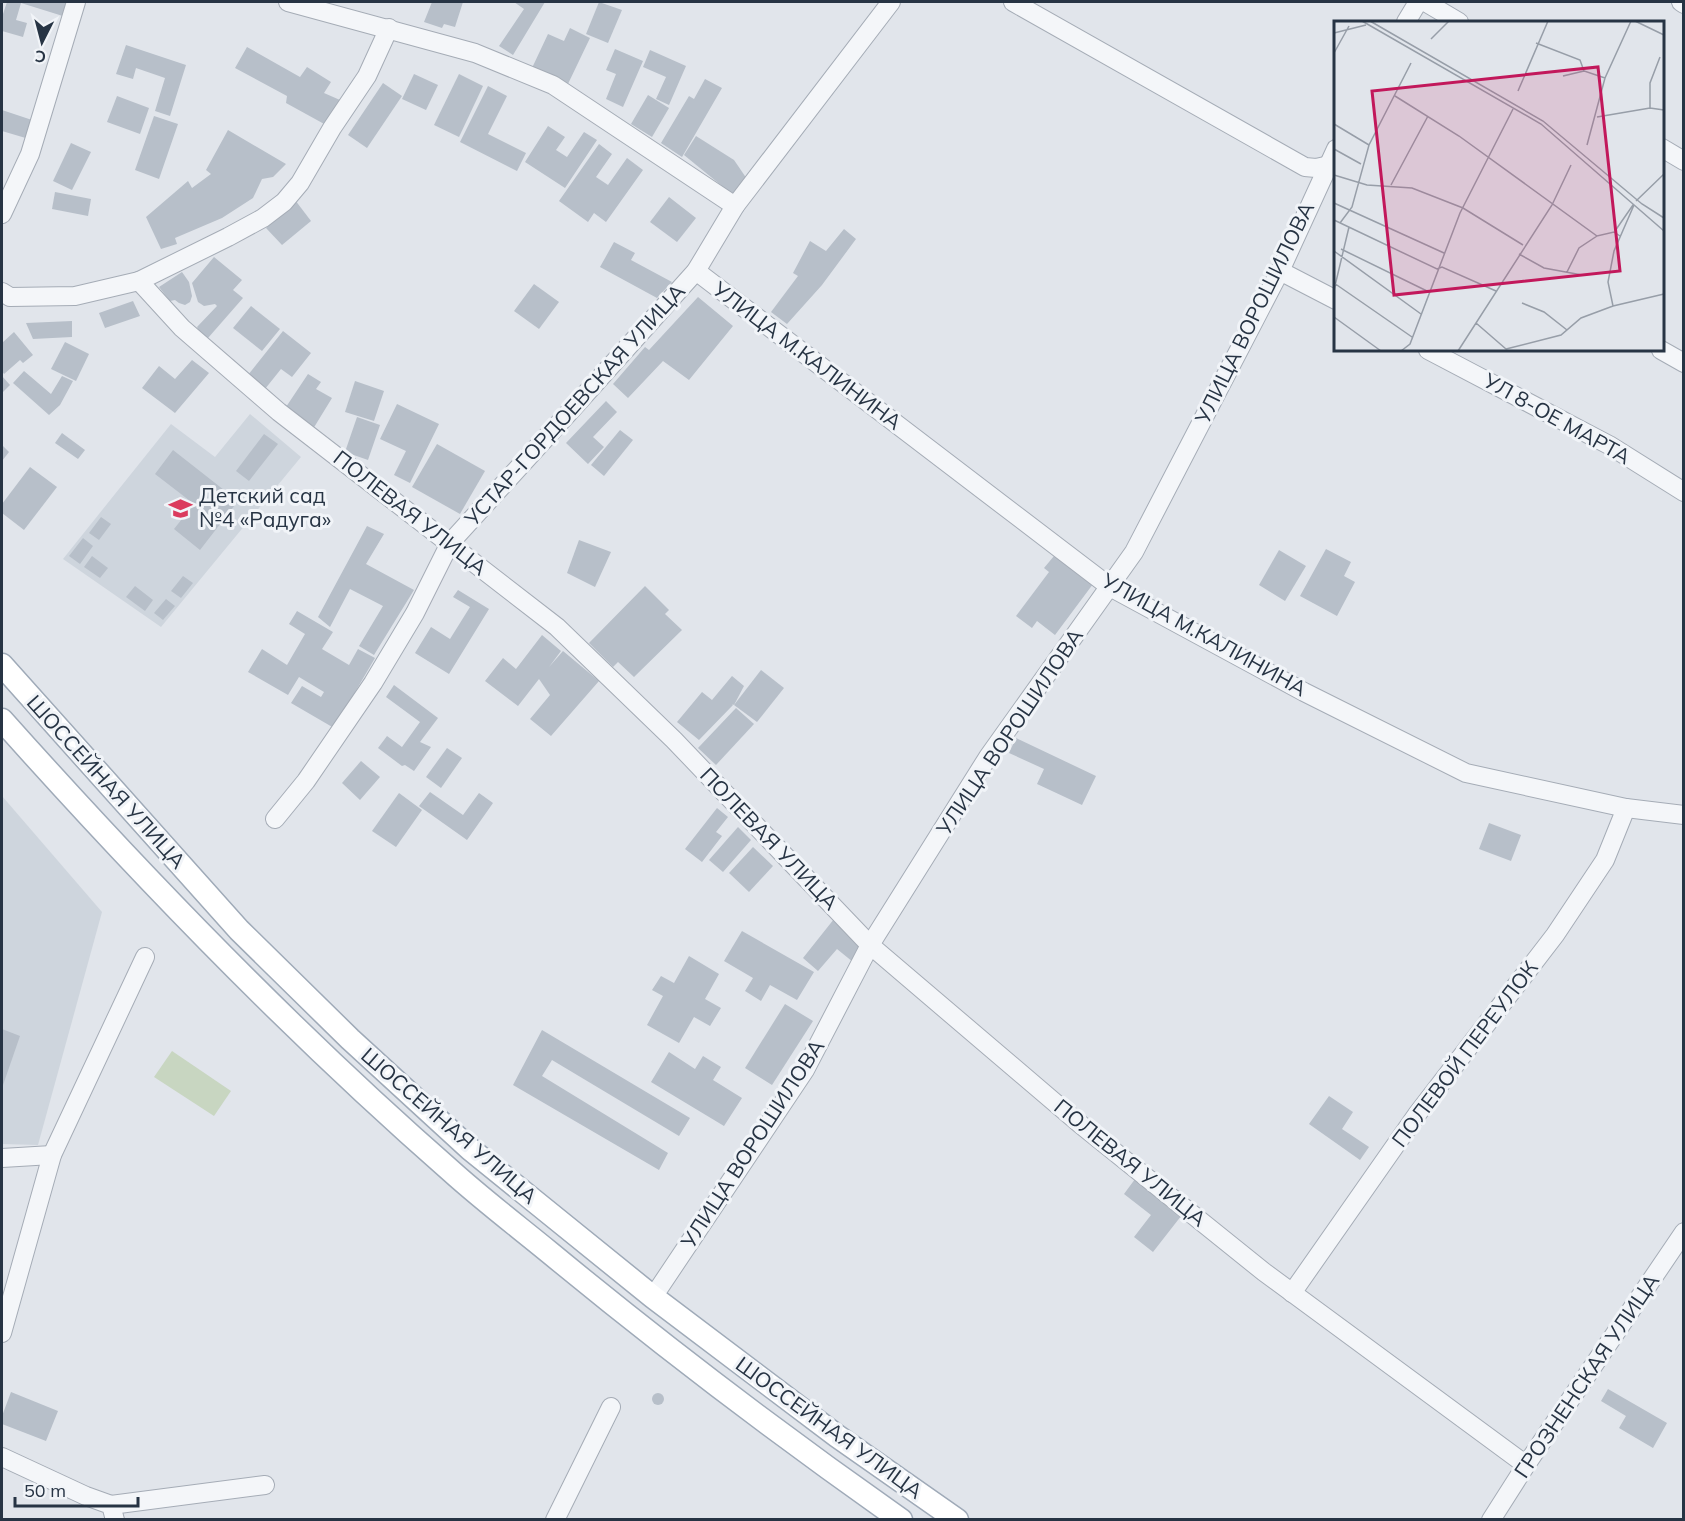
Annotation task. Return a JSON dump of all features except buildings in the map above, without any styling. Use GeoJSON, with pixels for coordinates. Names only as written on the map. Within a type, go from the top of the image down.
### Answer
{"type":"FeatureCollection","features":[{"type":"Feature","properties":{"kind":"main road","name":"ШОССЕЙНАЯ УЛИЦА"},"geometry":{"type":"LineString","coordinates":[[2,665],[232,922],[350,1039],[470,1149],[653,1298],[837,1436],[957,1520]]}},
{"type":"Feature","properties":{"kind":"main road","name":"ШОССЕЙНАЯ УЛИЦА"},"geometry":{"type":"LineString","coordinates":[[2,720],[181,915],[323,1055],[451,1171],[644,1330],[813,1458],[901,1520]]}},
{"type":"Feature","properties":{"kind":"street"},"geometry":{"type":"LineString","coordinates":[[2,214],[30,154],[76,2]]}},
{"type":"Feature","properties":{"kind":"street"},"geometry":{"type":"LineString","coordinates":[[288,2],[475,53],[553,85],[735,206]]}},
{"type":"Feature","properties":{"kind":"street","name":"УСТАР-ГОРДОЕВСКАЯ УЛИЦА"},"geometry":{"type":"LineString","coordinates":[[275,819],[306,781],[373,683],[415,613],[450,543],[696,271],[735,206],[891,2]]}},
{"type":"Feature","properties":{"kind":"street"},"geometry":{"type":"LineString","coordinates":[[1013,2],[1305,167],[1326,166]]}},
{"type":"Feature","properties":{"kind":"street"},"geometry":{"type":"LineString","coordinates":[[1407,21],[1418,2]]}},
{"type":"Feature","properties":{"kind":"street"},"geometry":{"type":"LineString","coordinates":[[1425,2],[1457,21]]}},
{"type":"Feature","properties":{"kind":"street"},"geometry":{"type":"LineString","coordinates":[[4,298],[75,296],[139,281],[263,218],[284,202],[300,183],[332,128],[368,76],[389,28]]}},
{"type":"Feature","properties":{"kind":"street"},"geometry":{"type":"LineString","coordinates":[[1664,149],[1683,161]]}},
{"type":"Feature","properties":{"kind":"street","name":"УЛИЦА ВОРОШИЛОВА"},"geometry":{"type":"LineString","coordinates":[[653,1298],[805,1070],[870,945],[988,757],[1134,552],[1280,271],[1334,150]]}},
{"type":"Feature","properties":{"kind":"street","name":"УЛИЦА М.КАЛИНИНА"},"geometry":{"type":"LineString","coordinates":[[696,271],[1110,587],[1304,692],[1466,772],[1626,808],[1683,815]]}},
{"type":"Feature","properties":{"kind":"street"},"geometry":{"type":"LineString","coordinates":[[1280,271],[1334,299]]}},
{"type":"Feature","properties":{"kind":"street","name":"ПОЛЕВАЯ УЛИЦА"},"geometry":{"type":"LineString","coordinates":[[139,281],[182,328],[279,412],[557,627],[674,740],[870,945],[1080,1124],[1292,1293],[1526,1465]]}},
{"type":"Feature","properties":{"kind":"street","name":"УЛ 8-ОЕ МАРТА"},"geometry":{"type":"LineString","coordinates":[[1430,351],[1609,445],[1683,492]]}},
{"type":"Feature","properties":{"kind":"street"},"geometry":{"type":"LineString","coordinates":[[1663,351],[1683,363]]}},
{"type":"Feature","properties":{"kind":"street","name":"ПОЛЕВОЙ ПЕРЕУЛОК"},"geometry":{"type":"LineString","coordinates":[[1292,1293],[1418,1113],[1555,935],[1605,860],[1626,808]]}},
{"type":"Feature","properties":{"kind":"street"},"geometry":{"type":"LineString","coordinates":[[2,1333],[52,1155],[145,957]]}},
{"type":"Feature","properties":{"kind":"street"},"geometry":{"type":"LineString","coordinates":[[2,1158],[52,1155]]}},
{"type":"Feature","properties":{"kind":"street","name":"ГРОЗНЕНСКАЯ УЛИЦА"},"geometry":{"type":"LineString","coordinates":[[1491,1520],[1683,1232]]}},
{"type":"Feature","properties":{"kind":"street"},"geometry":{"type":"LineString","coordinates":[[555,1520],[611,1407]]}},
{"type":"Feature","properties":{"kind":"street"},"geometry":{"type":"LineString","coordinates":[[2,1457],[86,1496],[113,1512],[265,1485]]}},
{"type":"Feature","properties":{"kind":"shaded area","name":"Детский сад №4 «Радуга»"},"geometry":{"type":"Polygon","coordinates":[[[250,414],[301,457],[161,627],[63,559],[171,424],[215,457],[250,414]]]}},
{"type":"Feature","properties":{"kind":"shaded area"},"geometry":{"type":"Polygon","coordinates":[[[2,796],[102,912],[38,1145],[2,1144],[2,796]]]}},
{"type":"Feature","properties":{"kind":"green space"},"geometry":{"type":"Polygon","coordinates":[[[172,1051],[231,1091],[214,1116],[154,1077],[172,1051]]]}},
{"type":"Feature","properties":{"kind":"place","name":"Детский сад №4 «Радуга»"},"geometry":{"type":"Point","coordinates":[181,508]}}]}
